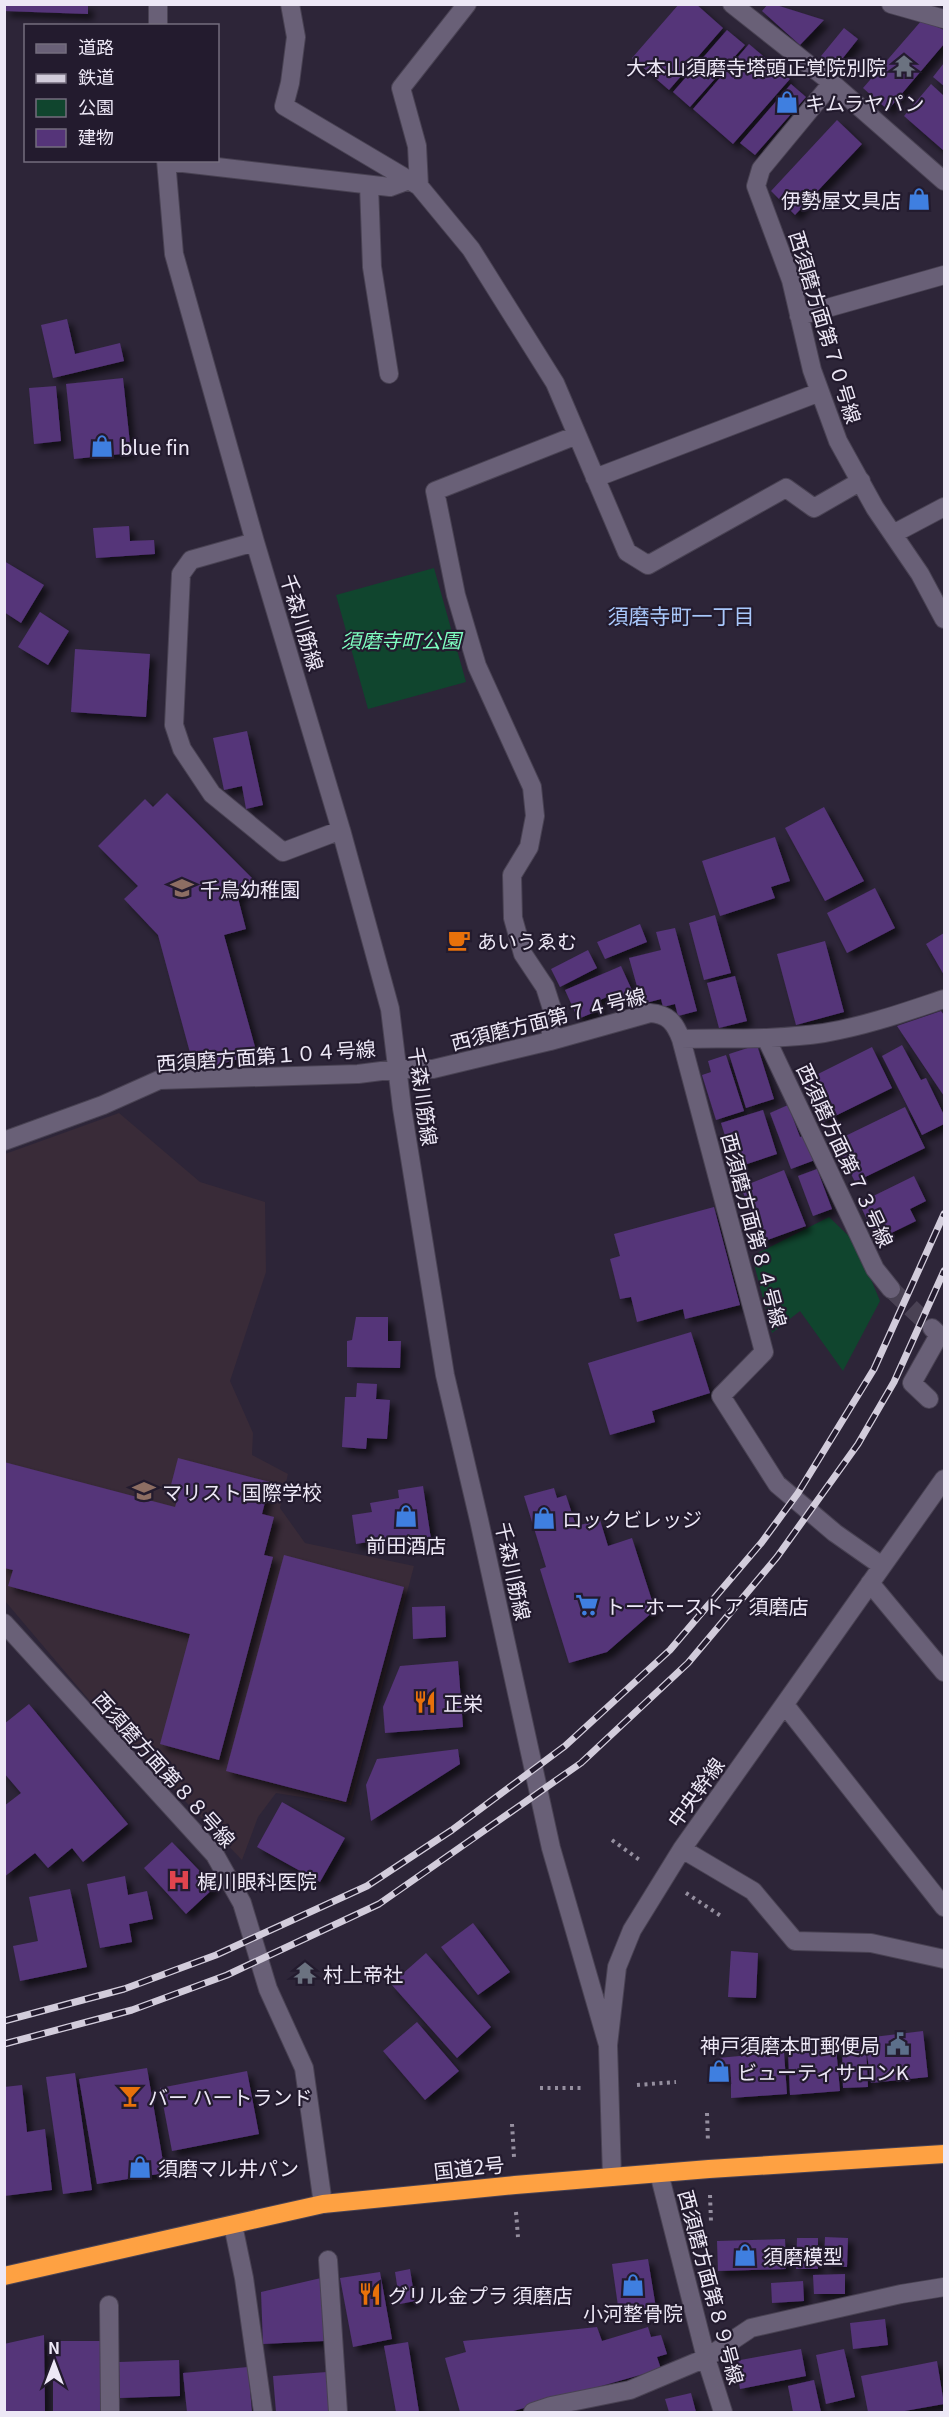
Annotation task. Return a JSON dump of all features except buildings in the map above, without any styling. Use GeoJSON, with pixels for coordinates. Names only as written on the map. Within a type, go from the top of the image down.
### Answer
{"type":"FeatureCollection","features":[{"type":"Feature","properties":{"kind":"highway","name":"国道2号"},"geometry":{"type":"LineString","coordinates":[[4,2276],[323,2204],[659,2173],[945,2154]]}},
{"type":"Feature","properties":{"kind":"street"},"geometry":{"type":"LineString","coordinates":[[158,4],[158,24]]}},
{"type":"Feature","properties":{"kind":"street"},"geometry":{"type":"LineString","coordinates":[[290,4],[296,37],[290,83],[284,106],[414,183],[471,249],[555,383],[627,552],[648,565],[786,488],[814,508],[861,481]]}},
{"type":"Feature","properties":{"kind":"street"},"geometry":{"type":"LineString","coordinates":[[414,183],[417,146],[401,88],[467,4]]}},
{"type":"Feature","properties":{"kind":"street"},"geometry":{"type":"LineString","coordinates":[[732,4],[832,83],[945,181]]}},
{"type":"Feature","properties":{"kind":"street"},"geometry":{"type":"LineString","coordinates":[[891,4],[945,19]]}},
{"type":"Feature","properties":{"kind":"street","name":"西須磨方面第７０号線"},"geometry":{"type":"LineString","coordinates":[[832,83],[761,169],[756,186],[791,280],[812,370],[838,441],[875,508],[920,574],[945,619]]}},
{"type":"Feature","properties":{"kind":"street","name":"千森川筋線"},"geometry":{"type":"LineString","coordinates":[[166,162],[174,254],[255,542],[341,830],[390,1009],[397,1069],[444,1375],[479,1520],[551,1848],[608,2045]]}},
{"type":"Feature","properties":{"kind":"street"},"geometry":{"type":"LineString","coordinates":[[174,162],[390,187],[414,183]]}},
{"type":"Feature","properties":{"kind":"street"},"geometry":{"type":"LineString","coordinates":[[369,185],[372,267],[389,374]]}},
{"type":"Feature","properties":{"kind":"street"},"geometry":{"type":"LineString","coordinates":[[799,316],[945,275]]}},
{"type":"Feature","properties":{"kind":"street"},"geometry":{"type":"LineString","coordinates":[[596,478],[820,392]]}},
{"type":"Feature","properties":{"kind":"street"},"geometry":{"type":"LineString","coordinates":[[550,1041],[553,1012],[545,987],[523,954],[513,918],[512,875],[529,847],[535,816],[532,787],[477,666],[456,595],[435,491],[577,435]]}},
{"type":"Feature","properties":{"kind":"street"},"geometry":{"type":"LineString","coordinates":[[893,534],[945,507]]}},
{"type":"Feature","properties":{"kind":"street"},"geometry":{"type":"LineString","coordinates":[[255,542],[190,560],[181,574],[174,725],[182,749],[212,794],[284,852],[341,830]]}},
{"type":"Feature","properties":{"kind":"street"},"geometry":{"type":"LineString","coordinates":[[681,1039],[766,1038],[824,1033],[881,1020],[945,999]]}},
{"type":"Feature","properties":{"kind":"street","name":"西須磨方面第７４号線"},"geometry":{"type":"LineString","coordinates":[[397,1069],[433,1069],[550,1041],[650,1013],[669,1018],[677,1028],[681,1039]]}},
{"type":"Feature","properties":{"kind":"street","name":"西須磨方面第７３号線"},"geometry":{"type":"LineString","coordinates":[[766,1038],[875,1269],[891,1289]]}},
{"type":"Feature","properties":{"kind":"street","name":"西須磨方面第８４号線"},"geometry":{"type":"LineString","coordinates":[[681,1039],[764,1352],[721,1396],[777,1484],[835,1533],[882,1566]]}},
{"type":"Feature","properties":{"kind":"street","name":"西須磨方面第１０４号線"},"geometry":{"type":"LineString","coordinates":[[4,1141],[103,1105],[159,1080],[358,1074],[397,1069]]}},
{"type":"Feature","properties":{"kind":"street"},"geometry":{"type":"LineString","coordinates":[[929,1399],[912,1383],[939,1335],[932,1328]]}},
{"type":"Feature","properties":{"kind":"street","name":"中央幹線"},"geometry":{"type":"LineString","coordinates":[[612,2177],[608,2045],[617,1967],[632,1929],[682,1849],[945,1479]]}},
{"type":"Feature","properties":{"kind":"street"},"geometry":{"type":"LineString","coordinates":[[870,1583],[942,1662]]}},
{"type":"Feature","properties":{"kind":"street","name":"西須磨方面第８８号線"},"geometry":{"type":"LineString","coordinates":[[4,1623],[215,1855],[242,1903],[268,1989],[304,2068],[323,2204]]}},
{"type":"Feature","properties":{"kind":"street"},"geometry":{"type":"LineString","coordinates":[[785,1705],[945,1907]]}},
{"type":"Feature","properties":{"kind":"street"},"geometry":{"type":"LineString","coordinates":[[682,1849],[753,1891],[795,1941],[871,1943],[945,1959]]}},
{"type":"Feature","properties":{"kind":"street","name":"西須磨方面第８９号線"},"geometry":{"type":"LineString","coordinates":[[659,2173],[706,2358],[723,2412]]}},
{"type":"Feature","properties":{"kind":"street"},"geometry":{"type":"LineString","coordinates":[[233,2225],[244,2278],[263,2412]]}},
{"type":"Feature","properties":{"kind":"street"},"geometry":{"type":"LineString","coordinates":[[328,2260],[338,2412]]}},
{"type":"Feature","properties":{"kind":"street"},"geometry":{"type":"LineString","coordinates":[[532,2412],[550,2406],[630,2390],[706,2358],[751,2328],[901,2294],[945,2287]]}},
{"type":"Feature","properties":{"kind":"street"},"geometry":{"type":"LineString","coordinates":[[109,2305],[110,2412]]}},
{"type":"Feature","properties":{"kind":"shaded area","name":"マリスト国際学校"},"geometry":{"type":"Polygon","coordinates":[[[119,1113],[200,1182],[265,1202],[266,1272],[230,1381],[253,1433],[252,1455],[288,1474],[280,1508],[305,1543],[414,1566],[351,1805],[276,1793],[258,1817],[242,1860],[100,1713],[5,1601],[5,1154],[119,1113]]]}},
{"type":"Feature","properties":{"kind":"green space","name":"須磨寺町公園"},"geometry":{"type":"Polygon","coordinates":[[[434,568],[466,682],[368,709],[336,595],[434,568]]]}},
{"type":"Feature","properties":{"kind":"green space"},"geometry":{"type":"Polygon","coordinates":[[[829,1217],[856,1243],[880,1301],[843,1371],[800,1311],[772,1333],[752,1256],[829,1217]]]}},
{"type":"Feature","properties":{"kind":"tunnel"},"geometry":{"type":"LineString","coordinates":[[891,1289],[932,1328]]}},
{"type":"Feature","properties":{"kind":"railway"},"geometry":{"type":"LineString","coordinates":[[4,2021],[124,1989],[216,1955],[367,1886],[452,1830],[565,1746],[670,1650],[762,1542],[798,1493],[874,1369],[944,1214]]}},
{"type":"Feature","properties":{"kind":"railway"},"geometry":{"type":"LineString","coordinates":[[4,2044],[132,2010],[227,1975],[379,1904],[581,1763],[688,1663],[777,1557],[858,1444],[894,1382],[944,1271]]}},
{"type":"Feature","properties":{"kind":"place","name":"大本山須磨寺塔頭正覚院別院"},"geometry":{"type":"Point","coordinates":[904,66]}},
{"type":"Feature","properties":{"kind":"place","name":"キムラヤパン"},"geometry":{"type":"Point","coordinates":[787,102]}},
{"type":"Feature","properties":{"kind":"place","name":"伊勢屋文具店"},"geometry":{"type":"Point","coordinates":[919,199]}},
{"type":"Feature","properties":{"kind":"place","name":"blue fin"},"geometry":{"type":"Point","coordinates":[102,446]}},
{"type":"Feature","properties":{"kind":"place","name":"千鳥幼稚園"},"geometry":{"type":"Point","coordinates":[182,888]}},
{"type":"Feature","properties":{"kind":"place","name":"あいうゑむ"},"geometry":{"type":"Point","coordinates":[459,940]}},
{"type":"Feature","properties":{"kind":"place","name":"マリスト国際学校"},"geometry":{"type":"Point","coordinates":[144,1491]}},
{"type":"Feature","properties":{"kind":"place","name":"前田酒店"},"geometry":{"type":"Point","coordinates":[406,1516]}},
{"type":"Feature","properties":{"kind":"place","name":"ロックビレッジ"},"geometry":{"type":"Point","coordinates":[544,1518]}},
{"type":"Feature","properties":{"kind":"place","name":"トーホーストア 須磨店"},"geometry":{"type":"Point","coordinates":[587,1605]}},
{"type":"Feature","properties":{"kind":"place","name":"正栄"},"geometry":{"type":"Point","coordinates":[425,1702]}},
{"type":"Feature","properties":{"kind":"place","name":"梶川眼科医院"},"geometry":{"type":"Point","coordinates":[179,1880]}},
{"type":"Feature","properties":{"kind":"place","name":"村上帝社"},"geometry":{"type":"Point","coordinates":[305,1973]}},
{"type":"Feature","properties":{"kind":"place","name":"神戸須磨本町郵便局"},"geometry":{"type":"Point","coordinates":[898,2044]}},
{"type":"Feature","properties":{"kind":"place","name":"ビューティサロンK"},"geometry":{"type":"Point","coordinates":[719,2071]}},
{"type":"Feature","properties":{"kind":"place","name":"バー ハートランド"},"geometry":{"type":"Point","coordinates":[130,2096]}},
{"type":"Feature","properties":{"kind":"place","name":"須磨マル井パン"},"geometry":{"type":"Point","coordinates":[140,2167]}},
{"type":"Feature","properties":{"kind":"place","name":"須磨模型"},"geometry":{"type":"Point","coordinates":[745,2255]}},
{"type":"Feature","properties":{"kind":"place","name":"小河整骨院"},"geometry":{"type":"Point","coordinates":[633,2285]}},
{"type":"Feature","properties":{"kind":"place","name":"グリル金プラ 須磨店"},"geometry":{"type":"Point","coordinates":[370,2294]}},
{"type":"Feature","properties":{"kind":"district","name":"須磨寺町一丁目"},"geometry":{"type":"Point","coordinates":[681,615]}}]}
